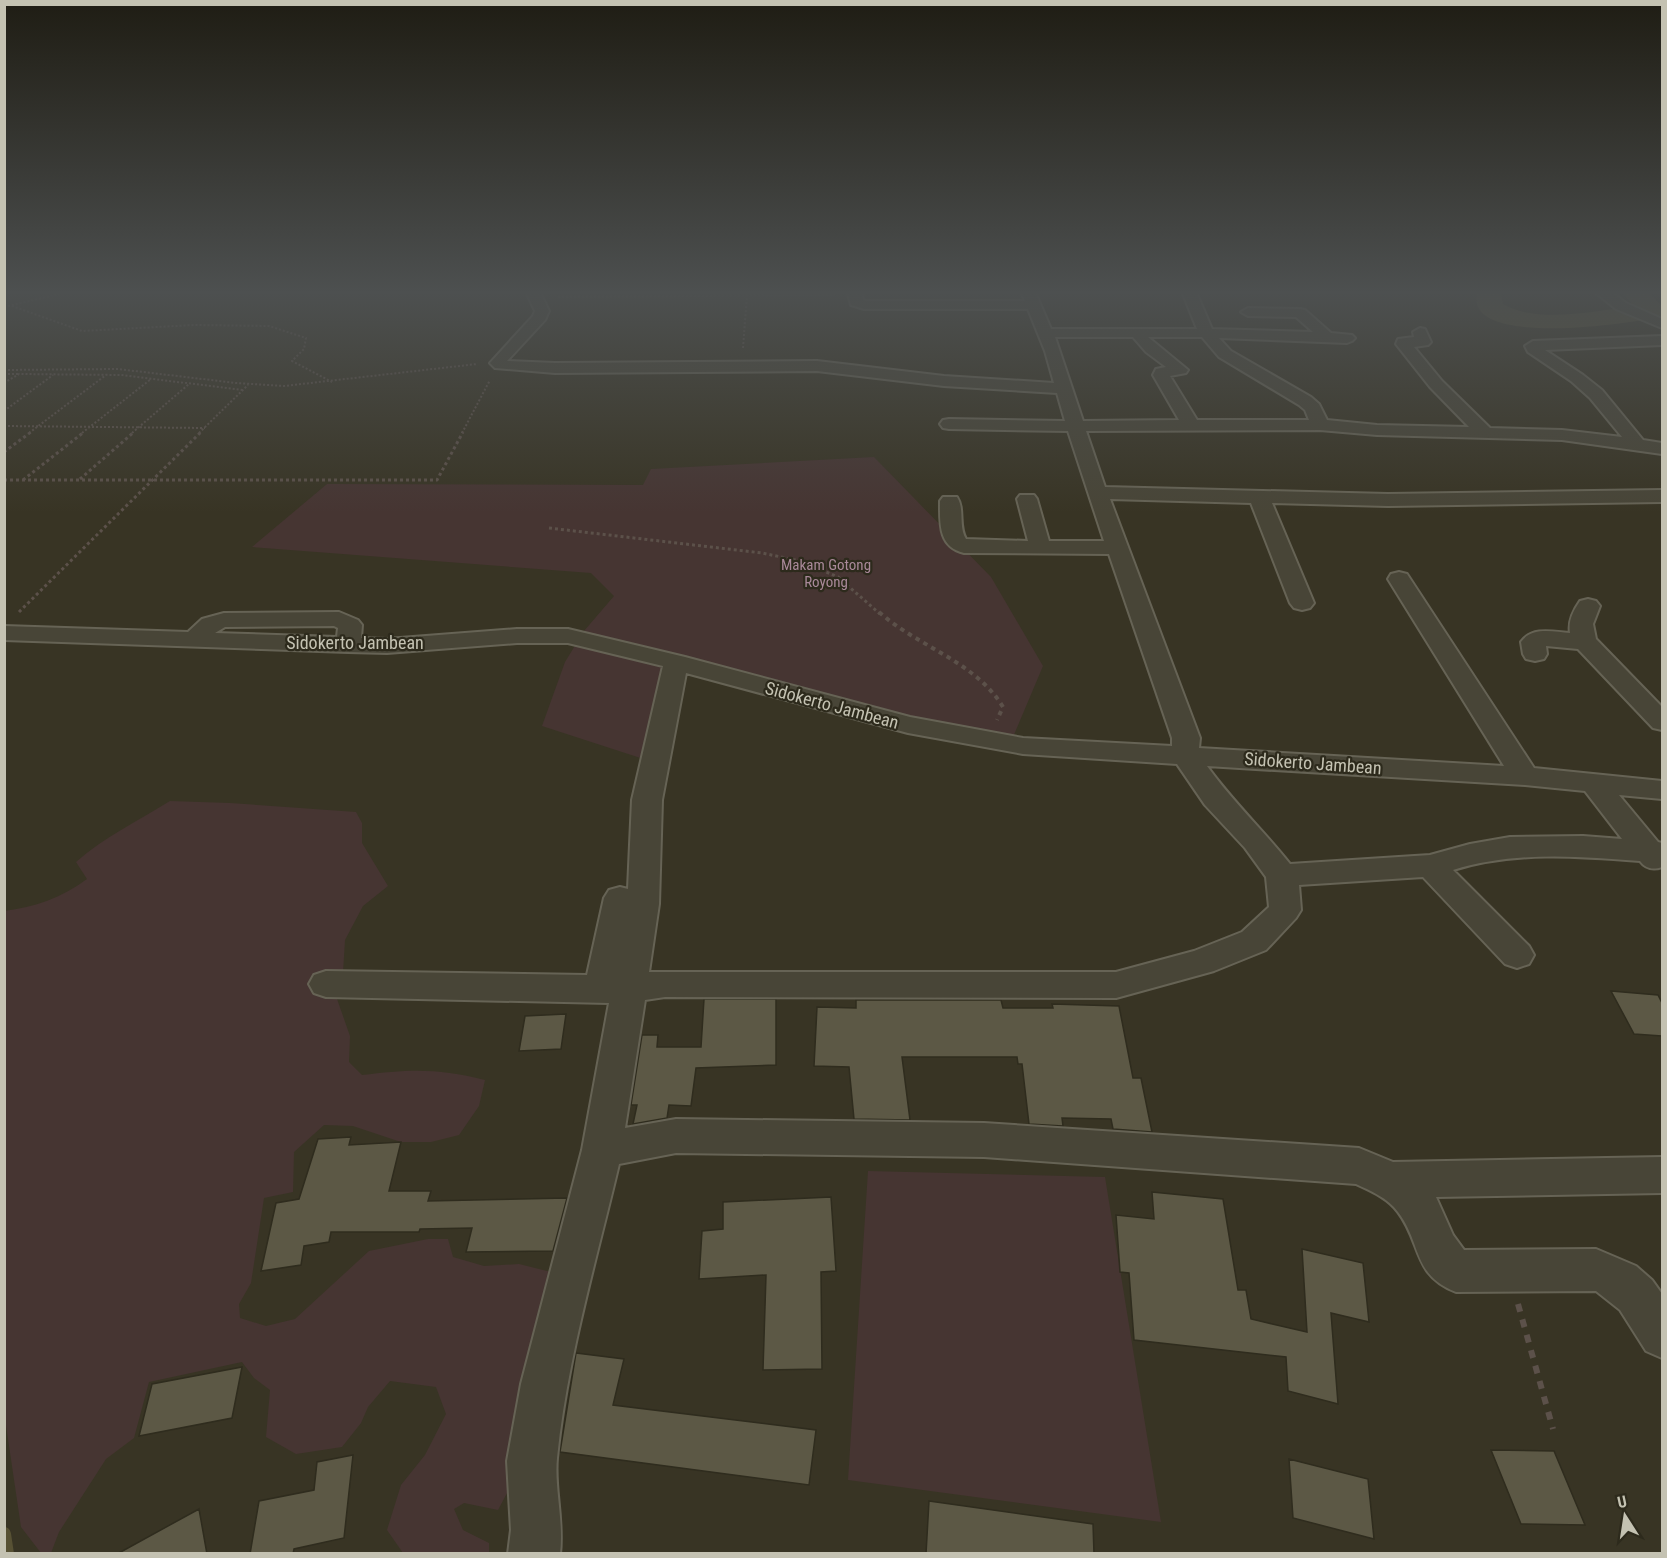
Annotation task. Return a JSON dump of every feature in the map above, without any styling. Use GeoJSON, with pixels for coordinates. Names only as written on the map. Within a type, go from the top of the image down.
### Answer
{"type":"FeatureCollection","features":[{"type":"Feature","properties":{"kind":"street"},"geometry":{"type":"LineString","coordinates":[[505,367],[675,367]]}},
{"type":"Feature","properties":{"kind":"street"},"geometry":{"type":"LineString","coordinates":[[776,367],[841,368],[911,378],[1063,388]]}},
{"type":"Feature","properties":{"kind":"street"},"geometry":{"type":"LineString","coordinates":[[326,984],[615,990],[658,984],[1116,985],[1202,962],[1254,941],[1285,909],[1282,875],[1256,841],[1215,798],[1185,755],[1186,738],[1074,426],[1059,367]]}},
{"type":"Feature","properties":{"kind":"street"},"geometry":{"type":"LineString","coordinates":[[1176,367],[1180,370],[1162,372],[1161,375],[1191,425]]}},
{"type":"Feature","properties":{"kind":"street"},"geometry":{"type":"LineString","coordinates":[[1244,367],[1305,401],[1314,408],[1320,424]]}},
{"type":"Feature","properties":{"kind":"street"},"geometry":{"type":"LineString","coordinates":[[1422,367],[1436,384],[1485,433]]}},
{"type":"Feature","properties":{"kind":"street"},"geometry":{"type":"LineString","coordinates":[[1560,367],[1596,394],[1636,443]]}},
{"type":"Feature","properties":{"kind":"street"},"geometry":{"type":"LineString","coordinates":[[949,424],[1074,426],[1320,424],[1377,430],[1562,435],[1662,448]]}},
{"type":"Feature","properties":{"kind":"street"},"geometry":{"type":"LineString","coordinates":[[1098,493],[1388,500],[1662,496]]}},
{"type":"Feature","properties":{"kind":"street"},"geometry":{"type":"LineString","coordinates":[[1259,497],[1302,603]]}},
{"type":"Feature","properties":{"kind":"street"},"geometry":{"type":"LineString","coordinates":[[1027,499],[1040,548]]}},
{"type":"Feature","properties":{"kind":"street"},"geometry":{"type":"LineString","coordinates":[[950,501],[952,533],[959,545],[1117,548]]}},
{"type":"Feature","properties":{"kind":"street"},"geometry":{"type":"LineString","coordinates":[[1399,579],[1526,776]]}},
{"type":"Feature","properties":{"kind":"street"},"geometry":{"type":"LineString","coordinates":[[1588,606],[1580,622],[1585,642],[1662,722]]}},
{"type":"Feature","properties":{"kind":"street","name":"Sidokerto Jambean"},"geometry":{"type":"LineString","coordinates":[[9,626],[195,639],[387,646],[517,636],[568,636],[908,725],[1023,746],[1526,776],[1595,785],[1662,790]]}},
{"type":"Feature","properties":{"kind":"street"},"geometry":{"type":"LineString","coordinates":[[1535,654],[1533,642],[1542,638],[1585,642]]}},
{"type":"Feature","properties":{"kind":"street"},"geometry":{"type":"LineString","coordinates":[[534,1554],[537,1530],[532,1461],[544,1384],[602,1150],[615,990],[636,893],[647,800],[676,663]]}},
{"type":"Feature","properties":{"kind":"street"},"geometry":{"type":"LineString","coordinates":[[1595,785],[1657,857]]}},
{"type":"Feature","properties":{"kind":"street"},"geometry":{"type":"LineString","coordinates":[[1282,875],[1431,866],[1470,854],[1510,847],[1583,846],[1657,857]]}},
{"type":"Feature","properties":{"kind":"street"},"geometry":{"type":"LineString","coordinates":[[1431,866],[1517,955]]}},
{"type":"Feature","properties":{"kind":"street"},"geometry":{"type":"LineString","coordinates":[[602,1150],[675,1136],[984,1140],[1359,1166],[1391,1180],[1416,1201],[1446,1264],[1456,1271],[1596,1270],[1613,1275],[1629,1285],[1662,1335]]}},
{"type":"Feature","properties":{"kind":"street"},"geometry":{"type":"LineString","coordinates":[[1391,1180],[1662,1175]]}},
{"type":"Feature","properties":{"kind":"path"},"geometry":{"type":"LineString","coordinates":[[303,367],[332,382]]}},
{"type":"Feature","properties":{"kind":"path"},"geometry":{"type":"LineString","coordinates":[[4,370],[118,369],[249,385],[284,386],[449,367]]}},
{"type":"Feature","properties":{"kind":"path"},"geometry":{"type":"LineString","coordinates":[[4,480],[437,480],[496,367]]}},
{"type":"Feature","properties":{"kind":"path"},"geometry":{"type":"LineString","coordinates":[[4,374],[107,375],[244,390]]}},
{"type":"Feature","properties":{"kind":"path"},"geometry":{"type":"LineString","coordinates":[[4,383],[19,374]]}},
{"type":"Feature","properties":{"kind":"path"},"geometry":{"type":"LineString","coordinates":[[4,411],[53,374]]}},
{"type":"Feature","properties":{"kind":"path"},"geometry":{"type":"LineString","coordinates":[[4,452],[107,375]]}},
{"type":"Feature","properties":{"kind":"path"},"geometry":{"type":"LineString","coordinates":[[23,480],[152,379]]}},
{"type":"Feature","properties":{"kind":"path"},"geometry":{"type":"LineString","coordinates":[[78,480],[190,383]]}},
{"type":"Feature","properties":{"kind":"path"},"geometry":{"type":"LineString","coordinates":[[9,626],[249,385]]}},
{"type":"Feature","properties":{"kind":"path"},"geometry":{"type":"LineString","coordinates":[[4,426],[205,428]]}},
{"type":"Feature","properties":{"kind":"path"},"geometry":{"type":"LineString","coordinates":[[549,528],[762,552],[800,561],[838,577],[892,624],[980,678],[993,691],[1003,707],[987,739]]}},
{"type":"Feature","properties":{"kind":"path"},"geometry":{"type":"LineString","coordinates":[[1509,1272],[1553,1429]]}},
{"type":"Feature","properties":{"kind":"green space","name":"Makam Gotong Royong"},"geometry":{"type":"Polygon","coordinates":[[[874,457],[991,577],[1043,666],[1013,737],[919,720],[693,658],[659,764],[542,726],[565,662],[584,631],[614,596],[591,573],[252,547],[327,484],[643,485],[651,469],[874,457]]]}},
{"type":"Feature","properties":{"kind":"green space"},"geometry":{"type":"Polygon","coordinates":[[[170,801],[356,812],[362,823],[362,843],[388,886],[363,906],[345,940],[343,973],[336,996],[350,1036],[349,1062],[362,1075],[424,1071],[453,1073],[485,1080],[479,1106],[459,1135],[431,1142],[401,1142],[353,1126],[324,1125],[294,1152],[293,1192],[264,1198],[251,1283],[239,1304],[240,1318],[266,1326],[295,1319],[369,1251],[428,1239],[448,1239],[453,1257],[484,1266],[519,1264],[555,1273],[513,1482],[498,1510],[464,1503],[454,1509],[463,1530],[489,1543],[489,1553],[403,1553],[387,1530],[401,1485],[425,1455],[446,1414],[436,1387],[390,1381],[368,1407],[361,1423],[342,1447],[296,1454],[266,1437],[270,1390],[254,1378],[242,1362],[149,1382],[134,1438],[106,1459],[59,1532],[51,1553],[41,1553],[21,1527],[4,1412],[4,911],[47,901],[77,886],[87,879],[76,862],[110,837],[170,801]]]}},
{"type":"Feature","properties":{"kind":"green space"},"geometry":{"type":"Polygon","coordinates":[[[868,1171],[1105,1177],[1161,1522],[848,1480],[868,1171]]]}},
{"type":"Feature","properties":{"kind":"building"},"geometry":{"type":"Polygon","coordinates":[[[1611,991],[1658,995],[1662,1003],[1662,1036],[1634,1034],[1611,991]]]}},
{"type":"Feature","properties":{"kind":"building"},"geometry":{"type":"Polygon","coordinates":[[[704,999],[776,999],[776,1065],[696,1068],[691,1106],[669,1105],[667,1118],[633,1124],[637,1105],[631,1105],[642,1035],[658,1035],[657,1047],[701,1047],[704,999]]]}},
{"type":"Feature","properties":{"kind":"building"},"geometry":{"type":"Polygon","coordinates":[[[856,1000],[1001,1000],[1003,1008],[1053,1008],[1052,1004],[1119,1006],[1133,1078],[1141,1078],[1152,1132],[1113,1129],[1111,1119],[1062,1118],[1063,1126],[1029,1124],[1022,1064],[1018,1064],[1017,1057],[902,1057],[910,1120],[854,1119],[849,1067],[814,1066],[817,1007],[856,1008],[856,1000]]]}},
{"type":"Feature","properties":{"kind":"building"},"geometry":{"type":"Polygon","coordinates":[[[566,1014],[561,1049],[519,1051],[525,1016],[566,1014]]]}},
{"type":"Feature","properties":{"kind":"building"},"geometry":{"type":"Polygon","coordinates":[[[351,1137],[349,1145],[401,1142],[389,1191],[431,1191],[428,1201],[567,1198],[553,1251],[466,1252],[472,1228],[420,1229],[419,1232],[331,1232],[329,1242],[304,1246],[301,1265],[261,1271],[276,1203],[299,1199],[318,1139],[351,1137]]]}},
{"type":"Feature","properties":{"kind":"building"},"geometry":{"type":"Polygon","coordinates":[[[1152,1192],[1223,1199],[1238,1290],[1246,1290],[1251,1319],[1307,1332],[1302,1249],[1363,1263],[1369,1322],[1331,1313],[1338,1404],[1288,1391],[1286,1357],[1134,1340],[1129,1273],[1120,1272],[1116,1215],[1154,1219],[1152,1192]]]}},
{"type":"Feature","properties":{"kind":"building"},"geometry":{"type":"Polygon","coordinates":[[[831,1197],[836,1271],[821,1272],[822,1369],[763,1370],[766,1275],[699,1279],[702,1231],[723,1229],[723,1202],[831,1197]]]}},
{"type":"Feature","properties":{"kind":"building"},"geometry":{"type":"Polygon","coordinates":[[[576,1353],[624,1359],[613,1405],[816,1430],[809,1485],[560,1452],[576,1353]]]}},
{"type":"Feature","properties":{"kind":"building"},"geometry":{"type":"Polygon","coordinates":[[[242,1367],[232,1418],[139,1436],[152,1384],[242,1367]]]}},
{"type":"Feature","properties":{"kind":"building"},"geometry":{"type":"Polygon","coordinates":[[[1491,1450],[1554,1451],[1585,1525],[1521,1524],[1491,1450]]]}},
{"type":"Feature","properties":{"kind":"building"},"geometry":{"type":"Polygon","coordinates":[[[353,1455],[344,1538],[294,1549],[293,1554],[250,1554],[259,1501],[314,1490],[317,1462],[353,1455]]]}},
{"type":"Feature","properties":{"kind":"building"},"geometry":{"type":"Polygon","coordinates":[[[1289,1459],[1368,1479],[1374,1539],[1293,1518],[1289,1459]]]}},
{"type":"Feature","properties":{"kind":"building"},"geometry":{"type":"Polygon","coordinates":[[[929,1501],[1093,1524],[1094,1554],[926,1554],[929,1501]]]}},
{"type":"Feature","properties":{"kind":"building"},"geometry":{"type":"Polygon","coordinates":[[[199,1509],[207,1554],[117,1554],[199,1509]]]}},
{"type":"Feature","properties":{"kind":"waterway"},"geometry":{"type":"LineString","coordinates":[[4,1534],[7,1554]]}}]}
